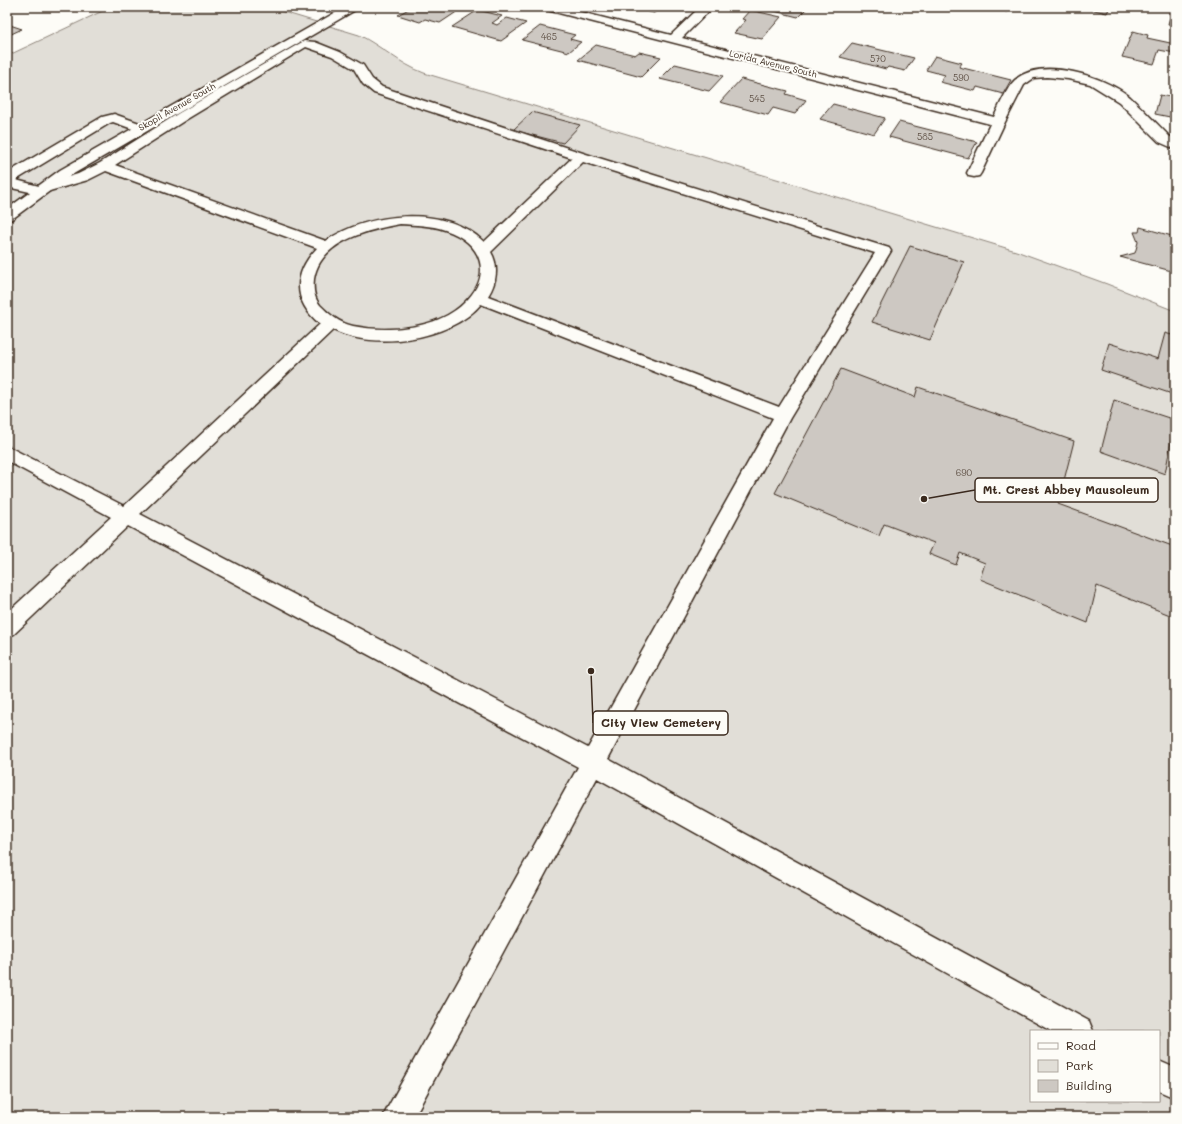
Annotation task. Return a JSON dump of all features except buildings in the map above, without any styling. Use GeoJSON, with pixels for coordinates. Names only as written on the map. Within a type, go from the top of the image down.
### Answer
{"type":"FeatureCollection","features":[{"type":"Feature","properties":{"kind":"street","name":"Skopil Avenue South"},"geometry":{"type":"LineString","coordinates":[[7,216],[39,190],[65,173],[353,7]]}},
{"type":"Feature","properties":{"kind":"street","name":"Lorida Avenue South"},"geometry":{"type":"LineString","coordinates":[[547,7],[998,122]]}},
{"type":"Feature","properties":{"kind":"street"},"geometry":{"type":"LineString","coordinates":[[674,39],[707,7]]}},
{"type":"Feature","properties":{"kind":"street"},"geometry":{"type":"LineString","coordinates":[[974,173],[998,122],[1019,83],[1030,75],[1047,73],[1068,74],[1094,81],[1111,90],[1124,100],[1164,139],[1175,145]]}},
{"type":"Feature","properties":{"kind":"lane"},"geometry":{"type":"LineString","coordinates":[[141,128],[114,118],[106,120],[11,176],[9,180],[10,184],[39,190],[83,177],[105,166],[183,116],[304,44],[319,47],[336,54],[359,67],[367,81],[378,90],[581,157],[884,251],[783,415],[398,1117]]}},
{"type":"Feature","properties":{"kind":"lane"},"geometry":{"type":"LineString","coordinates":[[484,250],[581,157]]}},
{"type":"Feature","properties":{"kind":"lane"},"geometry":{"type":"LineString","coordinates":[[105,166],[327,246]]}},
{"type":"Feature","properties":{"kind":"lane"},"geometry":{"type":"LineString","coordinates":[[400,220],[426,221],[450,226],[470,236],[484,250],[490,265],[488,282],[479,298],[462,314],[438,326],[411,334],[381,336],[354,332],[331,323],[314,310],[306,295],[306,278],[313,261],[327,246],[348,234],[361,229],[400,220]]}},
{"type":"Feature","properties":{"kind":"lane"},"geometry":{"type":"LineString","coordinates":[[479,298],[783,415]]}},
{"type":"Feature","properties":{"kind":"lane"},"geometry":{"type":"LineString","coordinates":[[7,627],[331,323]]}},
{"type":"Feature","properties":{"kind":"lane"},"geometry":{"type":"LineString","coordinates":[[7,453],[593,763],[1077,1030]]}},
{"type":"Feature","properties":{"kind":"lane"},"geometry":{"type":"LineString","coordinates":[[1160,1076],[1175,1084]]}},
{"type":"Feature","properties":{"kind":"green space"},"geometry":{"type":"Polygon","coordinates":[[[111,7],[267,7],[359,35],[407,65],[424,73],[1016,251],[1107,284],[1175,311],[1175,1117],[7,1117],[7,56],[111,7]]]}},
{"type":"Feature","properties":{"kind":"place","name":"Mt. Crest Abbey Mausoleum"},"geometry":{"type":"Point","coordinates":[924,499]}},
{"type":"Feature","properties":{"kind":"place","name":"City View Cemetery"},"geometry":{"type":"Point","coordinates":[591,671]}}]}
